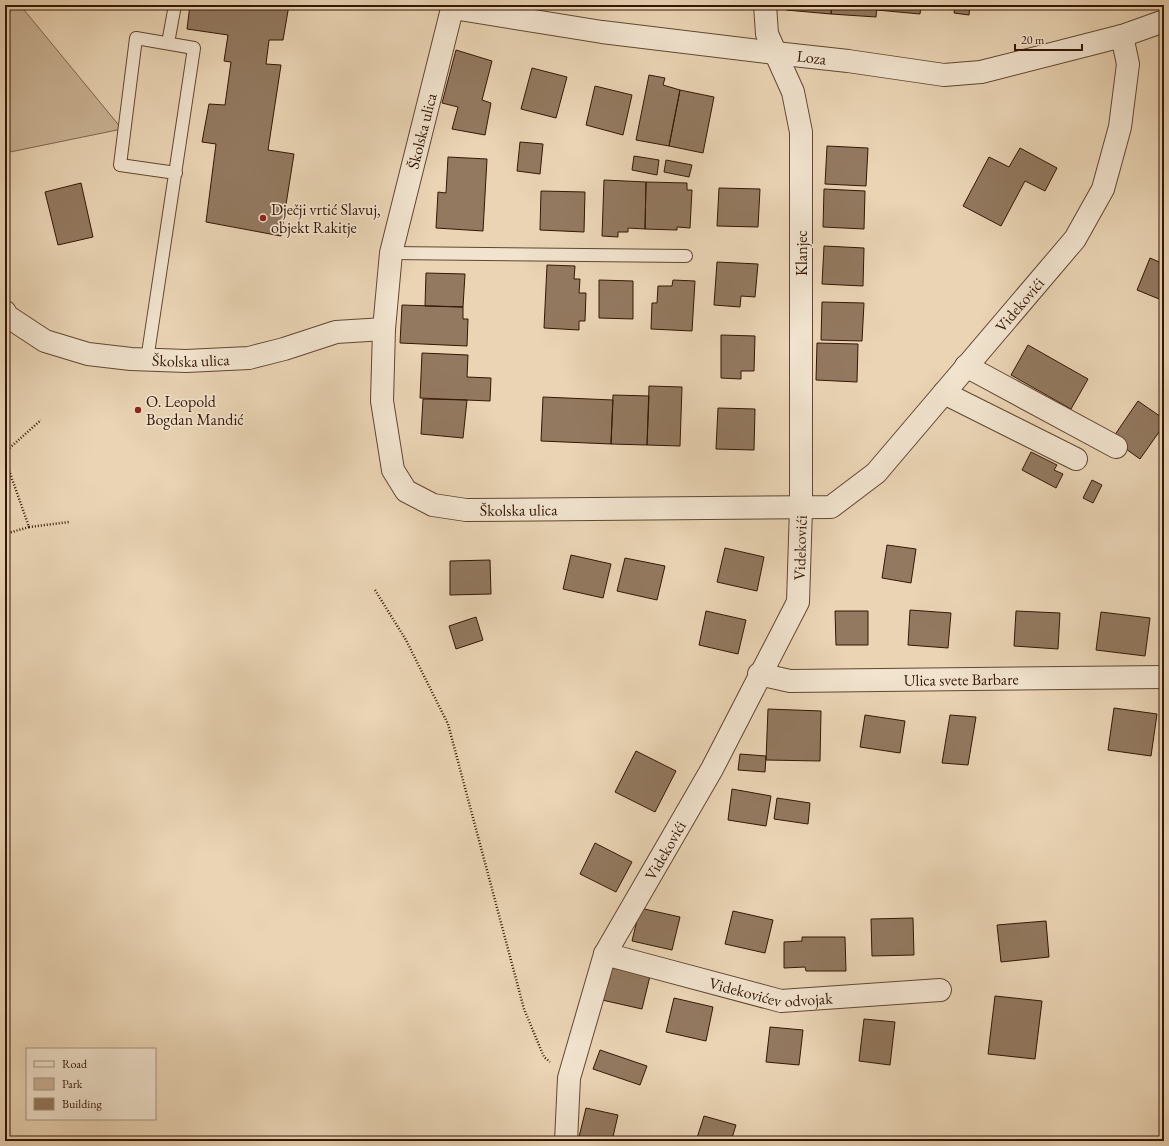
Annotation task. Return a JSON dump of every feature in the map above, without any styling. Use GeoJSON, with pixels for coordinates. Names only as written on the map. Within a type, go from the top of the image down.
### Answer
{"type":"FeatureCollection","features":[{"type":"Feature","properties":{"kind":"street","name":"Klanjec"},"geometry":{"type":"LineString","coordinates":[[766,5],[767,34],[774,54],[793,92],[801,132],[801,508]]}},
{"type":"Feature","properties":{"kind":"street","name":"Loza"},"geometry":{"type":"LineString","coordinates":[[449,6],[602,32],[774,54],[848,61],[944,75],[980,72],[1122,36],[1164,21]]}},
{"type":"Feature","properties":{"kind":"street","name":"Školska ulica"},"geometry":{"type":"LineString","coordinates":[[449,6],[391,253],[384,329],[382,401],[393,470],[406,491],[433,505],[466,510],[801,508]]}},
{"type":"Feature","properties":{"kind":"street","name":"Videkovići"},"geometry":{"type":"LineString","coordinates":[[566,1141],[569,1078],[605,954],[712,769],[759,674],[798,602],[801,508],[831,507],[876,474],[1075,239],[1103,189],[1120,127],[1128,64],[1122,36]]}},
{"type":"Feature","properties":{"kind":"street","name":"Školska ulica"},"geometry":{"type":"LineString","coordinates":[[5,312],[7,316],[45,341],[88,354],[147,360],[186,361],[249,358],[284,350],[336,332],[384,329]]}},
{"type":"Feature","properties":{"kind":"street"},"geometry":{"type":"LineString","coordinates":[[966,366],[1116,447]]}},
{"type":"Feature","properties":{"kind":"street"},"geometry":{"type":"LineString","coordinates":[[944,393],[1076,459]]}},
{"type":"Feature","properties":{"kind":"street","name":"Ulica svete Barbare"},"geometry":{"type":"LineString","coordinates":[[759,674],[790,681],[1164,677]]}},
{"type":"Feature","properties":{"kind":"street","name":"Videkovićev odvojak"},"geometry":{"type":"LineString","coordinates":[[605,954],[781,1001],[940,990]]}},
{"type":"Feature","properties":{"kind":"lane"},"geometry":{"type":"LineString","coordinates":[[168,43],[175,5]]}},
{"type":"Feature","properties":{"kind":"lane"},"geometry":{"type":"LineString","coordinates":[[147,360],[176,172],[194,48],[136,38],[120,165],[176,172]]}},
{"type":"Feature","properties":{"kind":"lane"},"geometry":{"type":"LineString","coordinates":[[391,253],[686,256]]}},
{"type":"Feature","properties":{"kind":"path"},"geometry":{"type":"LineString","coordinates":[[5,452],[41,420]]}},
{"type":"Feature","properties":{"kind":"path"},"geometry":{"type":"LineString","coordinates":[[5,459],[29,527]]}},
{"type":"Feature","properties":{"kind":"path"},"geometry":{"type":"LineString","coordinates":[[5,534],[29,527],[69,522]]}},
{"type":"Feature","properties":{"kind":"path"},"geometry":{"type":"LineString","coordinates":[[375,590],[406,640],[448,724],[524,1009],[544,1057],[569,1078]]}},
{"type":"Feature","properties":{"kind":"green space"},"geometry":{"type":"Polygon","coordinates":[[[5,5],[20,5],[122,129],[5,153],[5,5]]]}},
{"type":"Feature","properties":{"kind":"building"},"geometry":{"type":"Polygon","coordinates":[[[190,5],[289,5],[283,40],[269,40],[266,64],[281,65],[268,150],[294,154],[281,236],[206,222],[216,144],[202,142],[209,104],[225,105],[231,62],[224,61],[228,35],[187,29],[190,5]]]}},
{"type":"Feature","properties":{"kind":"building"},"geometry":{"type":"Polygon","coordinates":[[[786,5],[832,5],[831,14],[786,10],[786,5]]]}},
{"type":"Feature","properties":{"kind":"building"},"geometry":{"type":"Polygon","coordinates":[[[832,5],[877,5],[876,17],[831,14],[832,5]]]}},
{"type":"Feature","properties":{"kind":"building"},"geometry":{"type":"Polygon","coordinates":[[[877,5],[921,5],[920,14],[877,10],[877,5]]]}},
{"type":"Feature","properties":{"kind":"building"},"geometry":{"type":"Polygon","coordinates":[[[942,5],[970,5],[969,15],[954,13],[955,6],[942,5]]]}},
{"type":"Feature","properties":{"kind":"building"},"geometry":{"type":"Polygon","coordinates":[[[1001,5],[1030,5],[1001,7],[1001,5]]]}},
{"type":"Feature","properties":{"kind":"building"},"geometry":{"type":"Polygon","coordinates":[[[456,50],[492,61],[482,100],[491,103],[485,135],[452,129],[458,107],[442,103],[456,50]]]}},
{"type":"Feature","properties":{"kind":"building"},"geometry":{"type":"Polygon","coordinates":[[[532,68],[567,77],[556,118],[521,109],[532,68]]]}},
{"type":"Feature","properties":{"kind":"building"},"geometry":{"type":"Polygon","coordinates":[[[649,75],[665,78],[663,85],[680,90],[669,146],[636,140],[649,75]]]}},
{"type":"Feature","properties":{"kind":"building"},"geometry":{"type":"Polygon","coordinates":[[[595,86],[632,95],[623,135],[586,125],[595,86]]]}},
{"type":"Feature","properties":{"kind":"building"},"geometry":{"type":"Polygon","coordinates":[[[680,90],[714,97],[703,153],[669,146],[680,90]]]}},
{"type":"Feature","properties":{"kind":"building"},"geometry":{"type":"Polygon","coordinates":[[[520,142],[543,144],[540,174],[517,171],[520,142]]]}},
{"type":"Feature","properties":{"kind":"building"},"geometry":{"type":"Polygon","coordinates":[[[827,146],[868,148],[866,186],[825,184],[827,146]]]}},
{"type":"Feature","properties":{"kind":"building"},"geometry":{"type":"Polygon","coordinates":[[[1020,148],[1057,168],[1045,191],[1025,181],[1001,226],[963,206],[989,157],[1009,167],[1020,148]]]}},
{"type":"Feature","properties":{"kind":"building"},"geometry":{"type":"Polygon","coordinates":[[[634,156],[659,160],[657,175],[632,170],[634,156]]]}},
{"type":"Feature","properties":{"kind":"building"},"geometry":{"type":"Polygon","coordinates":[[[448,157],[487,159],[483,231],[436,228],[438,192],[446,193],[448,157]]]}},
{"type":"Feature","properties":{"kind":"building"},"geometry":{"type":"Polygon","coordinates":[[[666,160],[692,165],[689,177],[664,172],[666,160]]]}},
{"type":"Feature","properties":{"kind":"building"},"geometry":{"type":"Polygon","coordinates":[[[604,180],[646,182],[645,229],[628,228],[628,232],[618,232],[618,237],[602,236],[604,180]]]}},
{"type":"Feature","properties":{"kind":"building"},"geometry":{"type":"Polygon","coordinates":[[[646,182],[687,183],[687,190],[692,190],[690,228],[677,227],[677,230],[645,229],[646,182]]]}},
{"type":"Feature","properties":{"kind":"building"},"geometry":{"type":"Polygon","coordinates":[[[81,183],[93,237],[58,245],[45,192],[81,183]]]}},
{"type":"Feature","properties":{"kind":"building"},"geometry":{"type":"Polygon","coordinates":[[[719,188],[760,189],[758,227],[717,226],[719,188]]]}},
{"type":"Feature","properties":{"kind":"building"},"geometry":{"type":"Polygon","coordinates":[[[824,189],[865,191],[864,229],[823,227],[824,189]]]}},
{"type":"Feature","properties":{"kind":"building"},"geometry":{"type":"Polygon","coordinates":[[[541,191],[585,192],[584,232],[540,230],[541,191]]]}},
{"type":"Feature","properties":{"kind":"building"},"geometry":{"type":"Polygon","coordinates":[[[824,246],[864,248],[863,286],[822,284],[824,246]]]}},
{"type":"Feature","properties":{"kind":"building"},"geometry":{"type":"Polygon","coordinates":[[[1150,258],[1164,264],[1164,301],[1137,290],[1150,258]]]}},
{"type":"Feature","properties":{"kind":"building"},"geometry":{"type":"Polygon","coordinates":[[[717,262],[758,264],[755,297],[741,296],[740,307],[714,305],[717,262]]]}},
{"type":"Feature","properties":{"kind":"building"},"geometry":{"type":"Polygon","coordinates":[[[547,265],[575,266],[574,279],[580,279],[579,293],[586,293],[585,321],[579,321],[579,330],[544,328],[547,265]]]}},
{"type":"Feature","properties":{"kind":"building"},"geometry":{"type":"Polygon","coordinates":[[[426,273],[465,274],[463,307],[425,306],[426,273]]]}},
{"type":"Feature","properties":{"kind":"building"},"geometry":{"type":"Polygon","coordinates":[[[599,280],[633,281],[633,319],[599,318],[599,280]]]}},
{"type":"Feature","properties":{"kind":"building"},"geometry":{"type":"Polygon","coordinates":[[[673,280],[695,281],[692,331],[651,329],[652,303],[657,303],[658,286],[672,286],[673,280]]]}},
{"type":"Feature","properties":{"kind":"building"},"geometry":{"type":"Polygon","coordinates":[[[822,302],[864,303],[862,341],[821,340],[822,302]]]}},
{"type":"Feature","properties":{"kind":"building"},"geometry":{"type":"Polygon","coordinates":[[[402,305],[463,307],[463,319],[468,319],[467,346],[400,343],[402,305]]]}},
{"type":"Feature","properties":{"kind":"building"},"geometry":{"type":"Polygon","coordinates":[[[721,335],[755,336],[754,371],[741,371],[741,379],[721,378],[721,335]]]}},
{"type":"Feature","properties":{"kind":"building"},"geometry":{"type":"Polygon","coordinates":[[[817,343],[858,344],[857,382],[816,380],[817,343]]]}},
{"type":"Feature","properties":{"kind":"building"},"geometry":{"type":"Polygon","coordinates":[[[1028,345],[1088,379],[1071,409],[1011,375],[1028,345]]]}},
{"type":"Feature","properties":{"kind":"building"},"geometry":{"type":"Polygon","coordinates":[[[422,353],[468,355],[467,377],[491,378],[490,401],[420,398],[422,353]]]}},
{"type":"Feature","properties":{"kind":"building"},"geometry":{"type":"Polygon","coordinates":[[[649,386],[682,387],[680,446],[647,445],[649,386]]]}},
{"type":"Feature","properties":{"kind":"building"},"geometry":{"type":"Polygon","coordinates":[[[613,395],[649,396],[647,445],[611,444],[613,395]]]}},
{"type":"Feature","properties":{"kind":"building"},"geometry":{"type":"Polygon","coordinates":[[[543,397],[613,400],[611,444],[541,441],[543,397]]]}},
{"type":"Feature","properties":{"kind":"building"},"geometry":{"type":"Polygon","coordinates":[[[423,399],[467,400],[463,438],[421,434],[423,399]]]}},
{"type":"Feature","properties":{"kind":"building"},"geometry":{"type":"Polygon","coordinates":[[[1138,401],[1164,419],[1164,425],[1140,459],[1112,439],[1138,401]]]}},
{"type":"Feature","properties":{"kind":"building"},"geometry":{"type":"Polygon","coordinates":[[[718,408],[755,409],[754,450],[716,449],[718,408]]]}},
{"type":"Feature","properties":{"kind":"building"},"geometry":{"type":"Polygon","coordinates":[[[1031,452],[1057,465],[1054,470],[1063,474],[1056,488],[1022,470],[1031,452]]]}},
{"type":"Feature","properties":{"kind":"building"},"geometry":{"type":"Polygon","coordinates":[[[1092,480],[1102,485],[1093,503],[1083,498],[1092,480]]]}},
{"type":"Feature","properties":{"kind":"building"},"geometry":{"type":"Polygon","coordinates":[[[887,545],[916,549],[911,583],[882,578],[887,545]]]}},
{"type":"Feature","properties":{"kind":"building"},"geometry":{"type":"Polygon","coordinates":[[[725,548],[764,557],[757,591],[717,582],[725,548]]]}},
{"type":"Feature","properties":{"kind":"building"},"geometry":{"type":"Polygon","coordinates":[[[571,555],[611,564],[603,598],[563,589],[571,555]]]}},
{"type":"Feature","properties":{"kind":"building"},"geometry":{"type":"Polygon","coordinates":[[[625,558],[665,566],[657,600],[617,591],[625,558]]]}},
{"type":"Feature","properties":{"kind":"building"},"geometry":{"type":"Polygon","coordinates":[[[490,560],[491,594],[450,595],[450,561],[490,560]]]}},
{"type":"Feature","properties":{"kind":"building"},"geometry":{"type":"Polygon","coordinates":[[[910,610],[951,613],[948,648],[908,645],[910,610]]]}},
{"type":"Feature","properties":{"kind":"building"},"geometry":{"type":"Polygon","coordinates":[[[706,611],[746,620],[738,654],[699,645],[706,611]]]}},
{"type":"Feature","properties":{"kind":"building"},"geometry":{"type":"Polygon","coordinates":[[[835,611],[868,611],[868,645],[836,645],[835,611]]]}},
{"type":"Feature","properties":{"kind":"building"},"geometry":{"type":"Polygon","coordinates":[[[1016,611],[1060,613],[1058,649],[1014,646],[1016,611]]]}},
{"type":"Feature","properties":{"kind":"building"},"geometry":{"type":"Polygon","coordinates":[[[1101,612],[1150,618],[1145,656],[1096,650],[1101,612]]]}},
{"type":"Feature","properties":{"kind":"building"},"geometry":{"type":"Polygon","coordinates":[[[476,617],[483,640],[456,649],[449,626],[476,617]]]}},
{"type":"Feature","properties":{"kind":"building"},"geometry":{"type":"Polygon","coordinates":[[[1114,708],[1157,714],[1151,756],[1108,750],[1114,708]]]}},
{"type":"Feature","properties":{"kind":"building"},"geometry":{"type":"Polygon","coordinates":[[[768,709],[821,711],[820,761],[766,760],[768,709]]]}},
{"type":"Feature","properties":{"kind":"building"},"geometry":{"type":"Polygon","coordinates":[[[865,715],[905,721],[900,753],[860,747],[865,715]]]}},
{"type":"Feature","properties":{"kind":"building"},"geometry":{"type":"Polygon","coordinates":[[[950,715],[976,717],[968,765],[942,763],[950,715]]]}},
{"type":"Feature","properties":{"kind":"building"},"geometry":{"type":"Polygon","coordinates":[[[636,751],[676,771],[655,812],[615,792],[636,751]]]}},
{"type":"Feature","properties":{"kind":"building"},"geometry":{"type":"Polygon","coordinates":[[[740,754],[766,756],[765,772],[738,770],[740,754]]]}},
{"type":"Feature","properties":{"kind":"building"},"geometry":{"type":"Polygon","coordinates":[[[732,789],[771,796],[766,826],[728,820],[732,789]]]}},
{"type":"Feature","properties":{"kind":"building"},"geometry":{"type":"Polygon","coordinates":[[[777,798],[810,803],[808,824],[774,819],[777,798]]]}},
{"type":"Feature","properties":{"kind":"building"},"geometry":{"type":"Polygon","coordinates":[[[595,843],[632,862],[616,892],[580,874],[595,843]]]}},
{"type":"Feature","properties":{"kind":"building"},"geometry":{"type":"Polygon","coordinates":[[[640,908],[680,917],[672,950],[632,941],[640,908]]]}},
{"type":"Feature","properties":{"kind":"building"},"geometry":{"type":"Polygon","coordinates":[[[733,911],[773,920],[765,953],[725,944],[733,911]]]}},
{"type":"Feature","properties":{"kind":"building"},"geometry":{"type":"Polygon","coordinates":[[[913,918],[914,955],[872,956],[871,919],[913,918]]]}},
{"type":"Feature","properties":{"kind":"building"},"geometry":{"type":"Polygon","coordinates":[[[1046,921],[1049,957],[1001,962],[997,925],[1046,921]]]}},
{"type":"Feature","properties":{"kind":"building"},"geometry":{"type":"Polygon","coordinates":[[[802,937],[845,937],[846,971],[806,971],[805,967],[784,968],[784,942],[802,941],[802,937]]]}},
{"type":"Feature","properties":{"kind":"building"},"geometry":{"type":"Polygon","coordinates":[[[610,967],[650,976],[642,1009],[602,1000],[610,967]]]}},
{"type":"Feature","properties":{"kind":"building"},"geometry":{"type":"Polygon","coordinates":[[[995,996],[1042,1001],[1035,1059],[988,1054],[995,996]]]}},
{"type":"Feature","properties":{"kind":"building"},"geometry":{"type":"Polygon","coordinates":[[[674,998],[713,1007],[706,1041],[666,1032],[674,998]]]}},
{"type":"Feature","properties":{"kind":"building"},"geometry":{"type":"Polygon","coordinates":[[[864,1019],[895,1022],[890,1065],[859,1061],[864,1019]]]}},
{"type":"Feature","properties":{"kind":"building"},"geometry":{"type":"Polygon","coordinates":[[[770,1027],[803,1030],[799,1065],[766,1062],[770,1027]]]}},
{"type":"Feature","properties":{"kind":"building"},"geometry":{"type":"Polygon","coordinates":[[[600,1050],[647,1066],[640,1085],[593,1069],[600,1050]]]}},
{"type":"Feature","properties":{"kind":"building"},"geometry":{"type":"Polygon","coordinates":[[[586,1108],[618,1115],[612,1141],[578,1141],[586,1108]]]}},
{"type":"Feature","properties":{"kind":"building"},"geometry":{"type":"Polygon","coordinates":[[[704,1116],[736,1125],[731,1141],[696,1141],[704,1116]]]}},
{"type":"Feature","properties":{"kind":"place","name":"Dječji vrtić Slavuj, objekt Rakitje"},"geometry":{"type":"Point","coordinates":[263,218]}},
{"type":"Feature","properties":{"kind":"place","name":"O. Leopold Bogdan Mandić"},"geometry":{"type":"Point","coordinates":[138,410]}}]}
